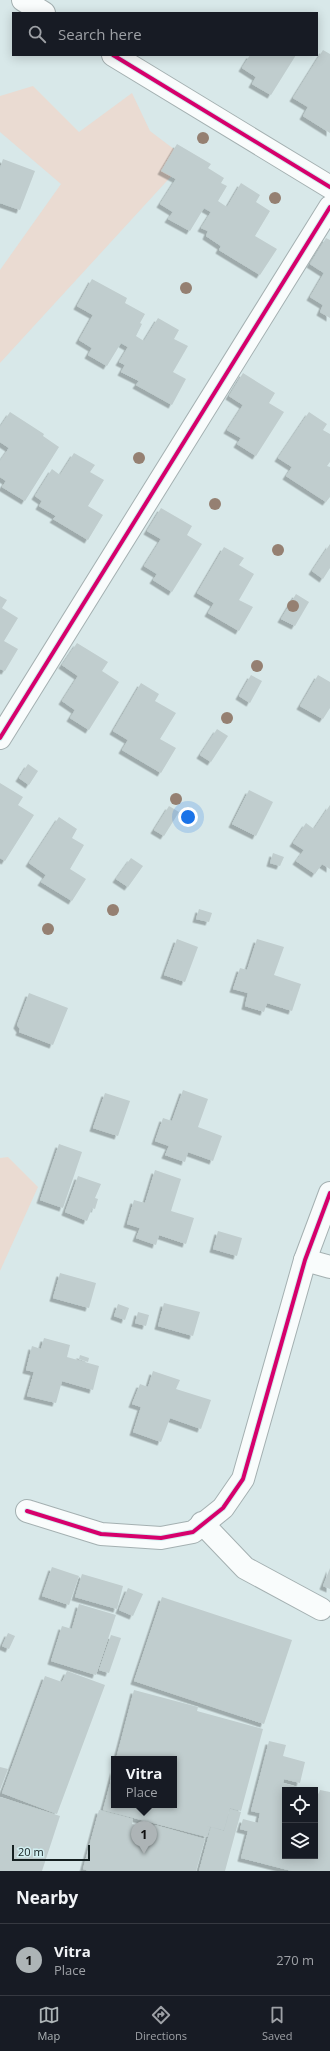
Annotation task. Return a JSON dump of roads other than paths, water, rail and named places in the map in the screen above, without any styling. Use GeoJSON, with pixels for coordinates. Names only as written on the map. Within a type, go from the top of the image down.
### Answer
{"type":"FeatureCollection","features":[{"type":"Feature","properties":{"kind":"street"},"geometry":{"type":"LineString","coordinates":[[23,0],[42,12]]}},
{"type":"Feature","properties":{"kind":"street"},"geometry":{"type":"LineString","coordinates":[[115,56],[330,187]]}},
{"type":"Feature","properties":{"kind":"street"},"geometry":{"type":"LineString","coordinates":[[0,738],[330,207]]}},
{"type":"Feature","properties":{"kind":"street"},"geometry":{"type":"LineString","coordinates":[[27,1511],[101,1534],[161,1538],[193,1532],[202,1523],[223,1508],[243,1479],[305,1260],[330,1193]]}},
{"type":"Feature","properties":{"kind":"street"},"geometry":{"type":"LineString","coordinates":[[305,1260],[330,1267]]}},
{"type":"Feature","properties":{"kind":"street"},"geometry":{"type":"LineString","coordinates":[[202,1523],[245,1568],[321,1609]]}},
{"type":"Feature","properties":{"kind":"place","name":"Vitra"},"geometry":{"type":"Point","coordinates":[144,1854]}}]}
